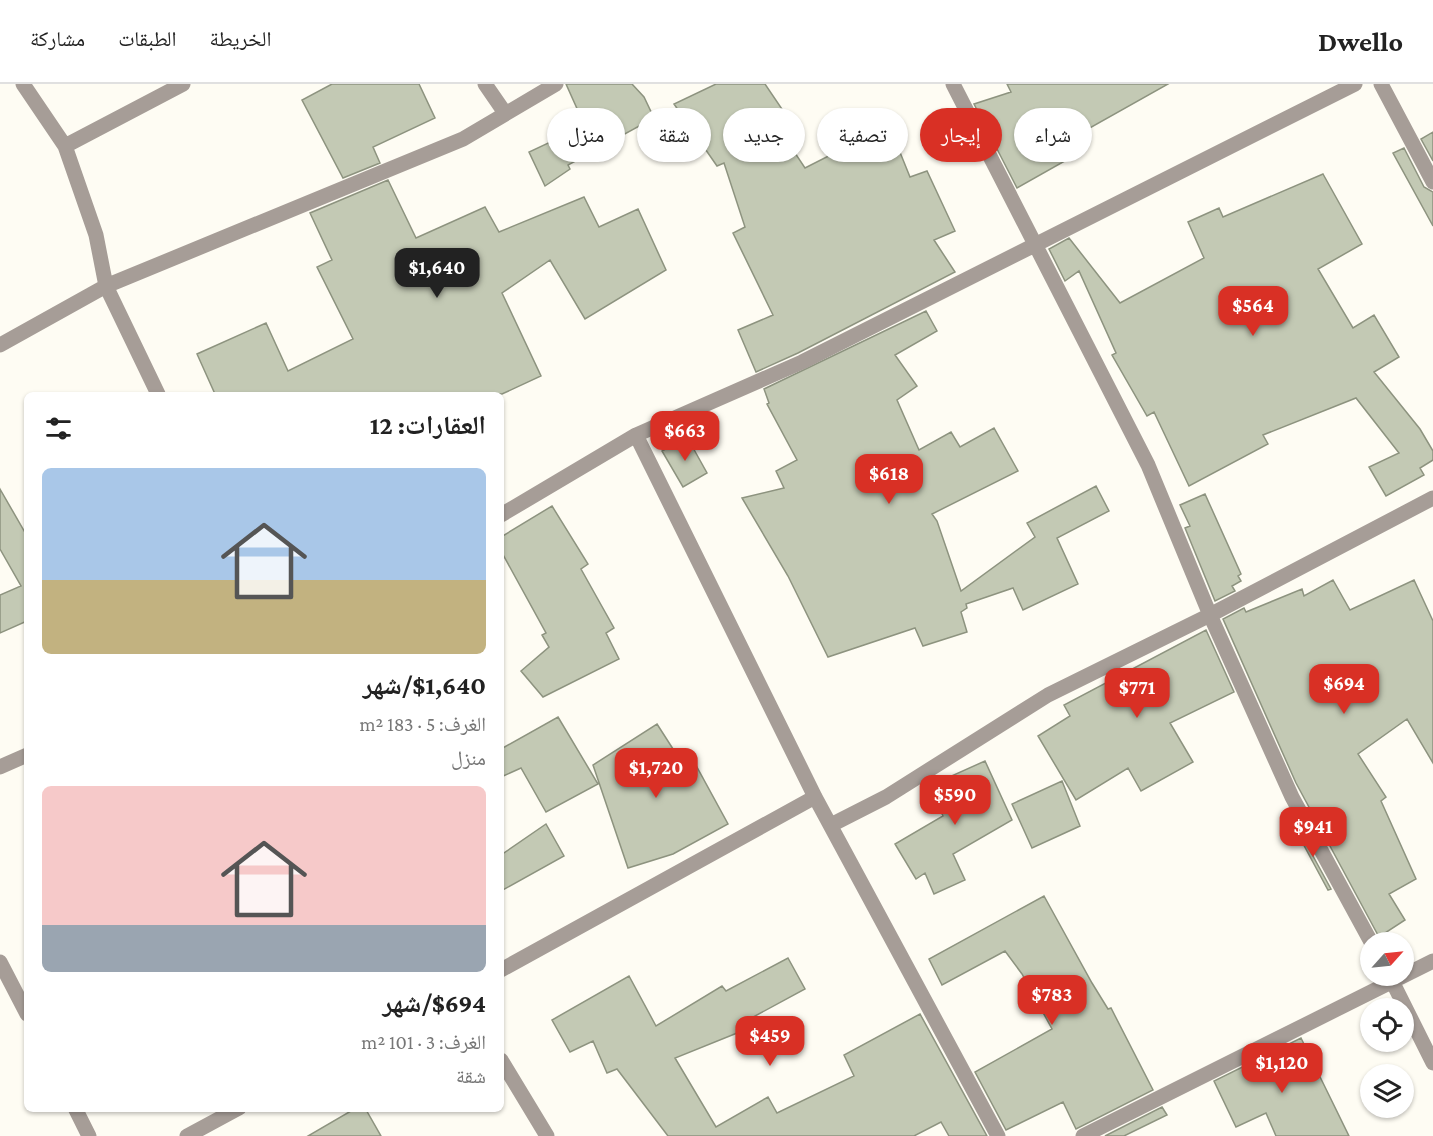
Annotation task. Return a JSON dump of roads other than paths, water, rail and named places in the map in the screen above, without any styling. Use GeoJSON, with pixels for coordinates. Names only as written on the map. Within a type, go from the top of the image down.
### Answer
{"type":"FeatureCollection","features":[{"type":"Feature","properties":{"kind":"street"},"geometry":{"type":"LineString","coordinates":[[23,84],[65,146],[96,235],[106,286],[157,392]]}},
{"type":"Feature","properties":{"kind":"street"},"geometry":{"type":"LineString","coordinates":[[65,146],[183,84]]}},
{"type":"Feature","properties":{"kind":"street"},"geometry":{"type":"LineString","coordinates":[[485,84],[505,113]]}},
{"type":"Feature","properties":{"kind":"street"},"geometry":{"type":"LineString","coordinates":[[0,345],[106,286],[463,139],[556,84]]}},
{"type":"Feature","properties":{"kind":"street"},"geometry":{"type":"LineString","coordinates":[[953,84],[1148,465],[1210,615],[1292,797],[1366,932]]}},
{"type":"Feature","properties":{"kind":"street"},"geometry":{"type":"LineString","coordinates":[[504,513],[636,435],[802,362],[1355,84]]}},
{"type":"Feature","properties":{"kind":"street"},"geometry":{"type":"LineString","coordinates":[[1387,86],[1433,182]]}},
{"type":"Feature","properties":{"kind":"street"},"geometry":{"type":"LineString","coordinates":[[636,435],[815,797],[998,1136]]}},
{"type":"Feature","properties":{"kind":"street"},"geometry":{"type":"LineString","coordinates":[[831,825],[886,797],[1048,695],[1210,615],[1433,498]]}},
{"type":"Feature","properties":{"kind":"street"},"geometry":{"type":"LineString","coordinates":[[0,767],[24,755]]}},
{"type":"Feature","properties":{"kind":"street"},"geometry":{"type":"LineString","coordinates":[[504,968],[815,797]]}},
{"type":"Feature","properties":{"kind":"street"},"geometry":{"type":"LineString","coordinates":[[1414,969],[1433,961]]}},
{"type":"Feature","properties":{"kind":"street"},"geometry":{"type":"LineString","coordinates":[[0,962],[24,1008]]}},
{"type":"Feature","properties":{"kind":"street"},"geometry":{"type":"LineString","coordinates":[[1083,1136],[1375,986]]}},
{"type":"Feature","properties":{"kind":"street"},"geometry":{"type":"LineString","coordinates":[[1395,986],[1433,1063]]}},
{"type":"Feature","properties":{"kind":"street"},"geometry":{"type":"LineString","coordinates":[[504,1065],[547,1136]]}},
{"type":"Feature","properties":{"kind":"street"},"geometry":{"type":"LineString","coordinates":[[77,1112],[89,1136]]}},
{"type":"Feature","properties":{"kind":"street"},"geometry":{"type":"LineString","coordinates":[[187,1136],[232,1112]]}}]}
